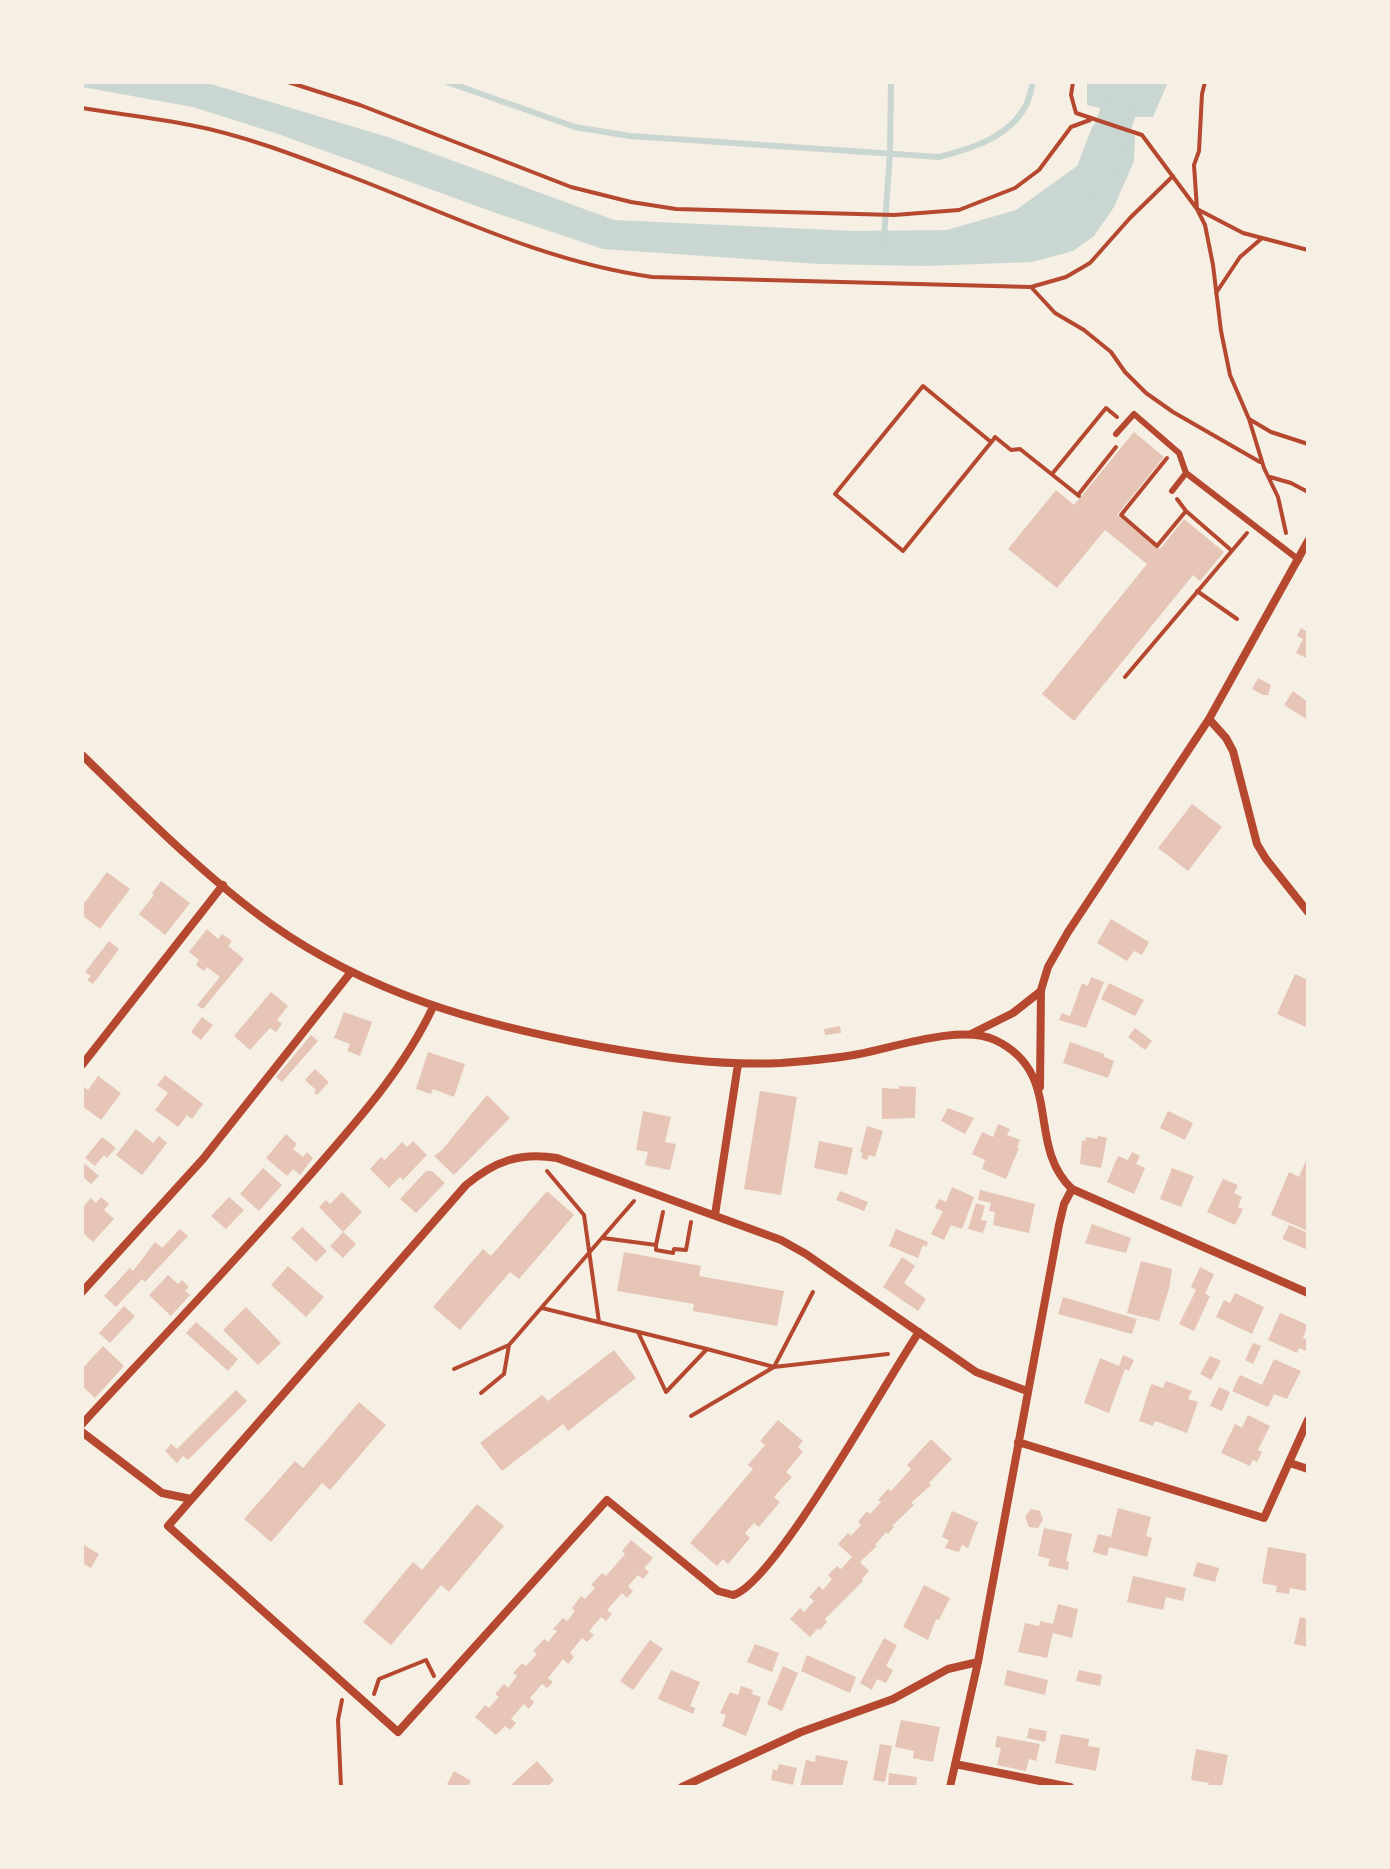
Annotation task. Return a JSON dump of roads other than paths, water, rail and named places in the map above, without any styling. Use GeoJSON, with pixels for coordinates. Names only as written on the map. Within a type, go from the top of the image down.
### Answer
{"type":"FeatureCollection","features":[{"type":"Feature","properties":{"kind":"street"},"geometry":{"type":"LineString","coordinates":[[1040,1092],[1041,990],[1048,967],[1209,719],[1308,541]]}},
{"type":"Feature","properties":{"kind":"street"},"geometry":{"type":"LineString","coordinates":[[1209,719],[1233,751],[1257,844],[1308,912]]}},
{"type":"Feature","properties":{"kind":"street"},"geometry":{"type":"LineString","coordinates":[[82,755],[223,885],[281,931],[351,972],[433,1007],[493,1025],[561,1040],[681,1061],[738,1064],[823,1059],[971,1035],[988,1037],[1012,1050],[1035,1078],[1051,1156],[1062,1178],[1072,1189],[1308,1293]]}},
{"type":"Feature","properties":{"kind":"street"},"geometry":{"type":"LineString","coordinates":[[82,1065],[223,885]]}},
{"type":"Feature","properties":{"kind":"street"},"geometry":{"type":"LineString","coordinates":[[82,1292],[203,1159],[351,972]]}},
{"type":"Feature","properties":{"kind":"street"},"geometry":{"type":"LineString","coordinates":[[971,1035],[1013,1013],[1041,990]]}},
{"type":"Feature","properties":{"kind":"street"},"geometry":{"type":"LineString","coordinates":[[82,1424],[253,1241],[369,1108],[422,1031],[433,1007]]}},
{"type":"Feature","properties":{"kind":"street"},"geometry":{"type":"LineString","coordinates":[[715,1215],[738,1064]]}},
{"type":"Feature","properties":{"kind":"street"},"geometry":{"type":"LineString","coordinates":[[919,1332],[805,1518],[741,1593],[733,1595],[718,1591],[607,1500],[398,1732],[168,1526],[466,1185],[499,1162],[519,1156],[557,1158],[781,1240],[806,1254],[919,1332],[976,1372],[1027,1391]]}},
{"type":"Feature","properties":{"kind":"street"},"geometry":{"type":"LineString","coordinates":[[950,1787],[978,1662],[1062,1210],[1072,1189]]}},
{"type":"Feature","properties":{"kind":"street"},"geometry":{"type":"LineString","coordinates":[[1018,1442],[1264,1518],[1308,1420]]}},
{"type":"Feature","properties":{"kind":"street"},"geometry":{"type":"LineString","coordinates":[[82,1432],[162,1493],[191,1499]]}},
{"type":"Feature","properties":{"kind":"street"},"geometry":{"type":"LineString","coordinates":[[1290,1463],[1308,1469]]}},
{"type":"Feature","properties":{"kind":"street"},"geometry":{"type":"LineString","coordinates":[[682,1787],[824,1722],[893,1699],[948,1669],[978,1662]]}},
{"type":"Feature","properties":{"kind":"street"},"geometry":{"type":"LineString","coordinates":[[955,1764],[1070,1787]]}},
{"type":"Feature","properties":{"kind":"lane"},"geometry":{"type":"LineString","coordinates":[[1116,434],[1134,414],[1179,453],[1186,473],[1299,560]]}},
{"type":"Feature","properties":{"kind":"lane"},"geometry":{"type":"LineString","coordinates":[[1172,491],[1186,473]]}},
{"type":"Feature","properties":{"kind":"waterway"},"geometry":{"type":"LineString","coordinates":[[447,82],[575,127],[630,136],[939,157],[987,141],[1009,127],[1025,107],[1033,82]]}},
{"type":"Feature","properties":{"kind":"waterway"},"geometry":{"type":"LineString","coordinates":[[884,238],[891,82]]}},
{"type":"Feature","properties":{"kind":"waterway"},"geometry":{"type":"LineString","coordinates":[[1096,176],[1118,112]]}}]}
